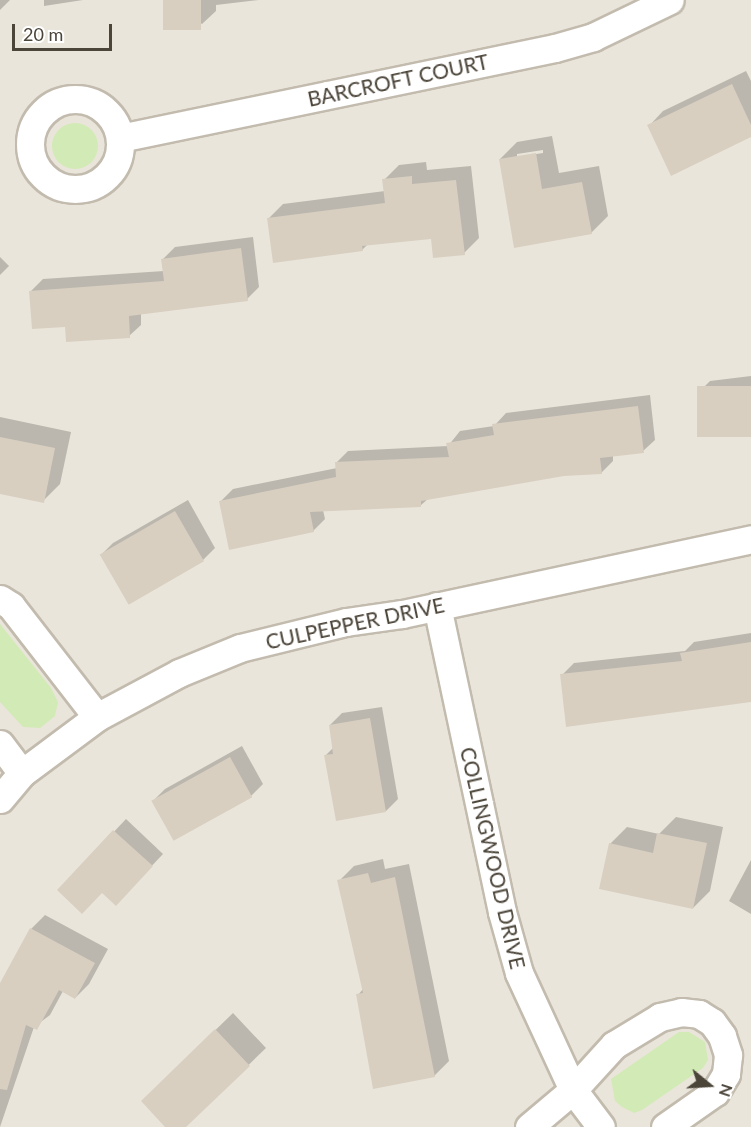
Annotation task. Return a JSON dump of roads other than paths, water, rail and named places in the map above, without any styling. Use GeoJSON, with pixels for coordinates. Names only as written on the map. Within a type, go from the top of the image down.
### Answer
{"type":"FeatureCollection","features":[{"type":"Feature","properties":{"kind":"street","name":"BARCROFT COURT"},"geometry":{"type":"LineString","coordinates":[[120,138],[555,48],[593,37],[670,0]]}},
{"type":"Feature","properties":{"kind":"street","name":"CULPEPPER DRIVE"},"geometry":{"type":"LineString","coordinates":[[0,799],[22,773],[97,717],[169,678],[240,648],[346,622],[437,606],[751,538]]}},
{"type":"Feature","properties":{"kind":"street"},"geometry":{"type":"LineString","coordinates":[[0,598],[11,606],[97,717]]}},
{"type":"Feature","properties":{"kind":"street","name":"COLLINGWOOD DRIVE"},"geometry":{"type":"LineString","coordinates":[[437,606],[505,922],[519,973],[573,1090],[601,1127]]}},
{"type":"Feature","properties":{"kind":"street"},"geometry":{"type":"LineString","coordinates":[[0,744],[22,773]]}},
{"type":"Feature","properties":{"kind":"street"},"geometry":{"type":"LineString","coordinates":[[529,1127],[573,1090],[614,1045],[660,1017],[681,1012],[699,1014],[712,1022],[722,1036],[728,1055],[726,1074],[715,1092],[665,1127]]}}]}
